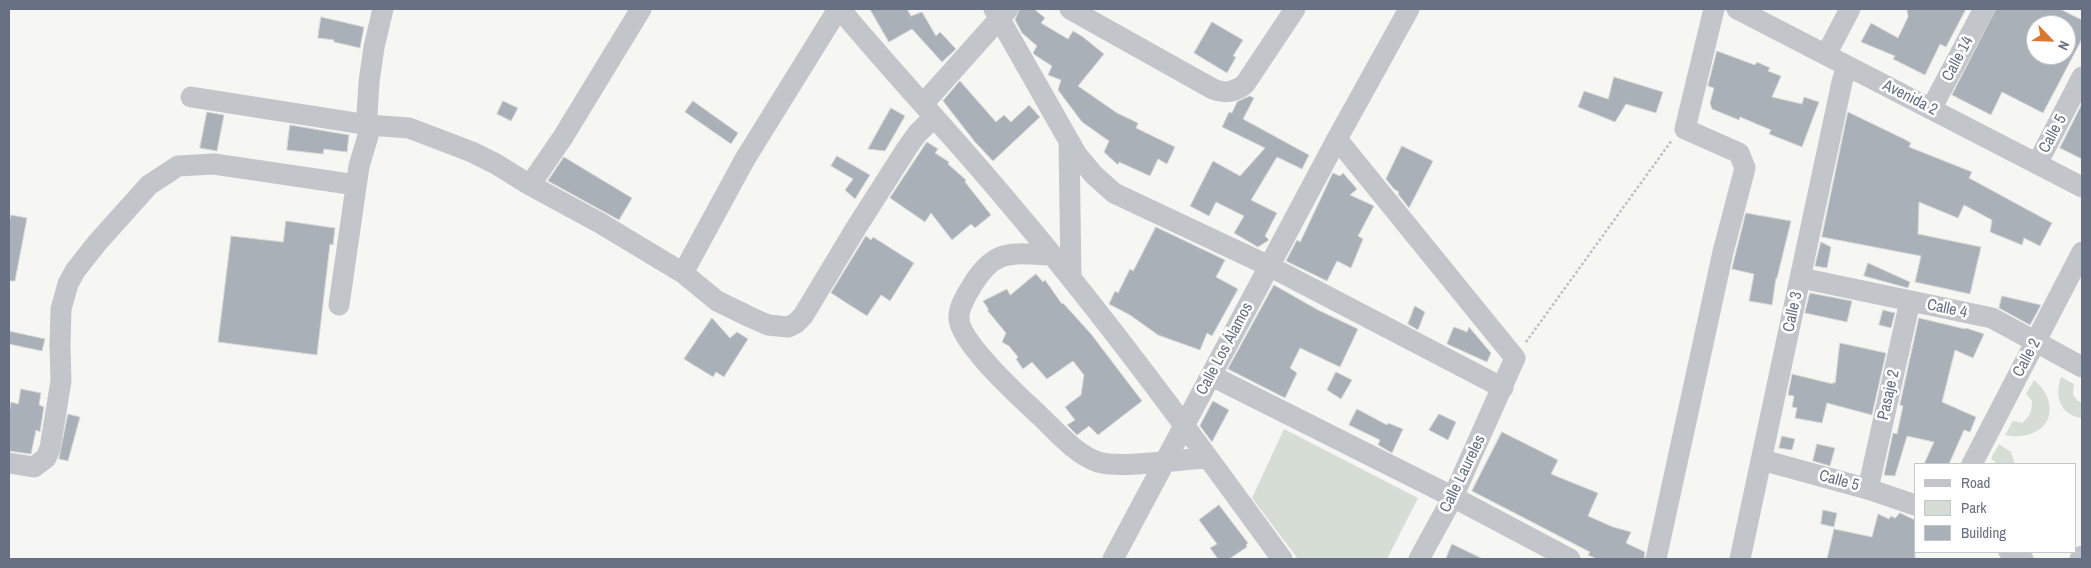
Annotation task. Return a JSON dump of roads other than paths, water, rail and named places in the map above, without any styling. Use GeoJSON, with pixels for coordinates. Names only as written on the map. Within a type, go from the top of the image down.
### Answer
{"type":"FeatureCollection","features":[{"type":"Feature","properties":{"kind":"street"},"geometry":{"type":"LineString","coordinates":[[339,305],[359,166],[368,136],[368,82],[383,9]]}},
{"type":"Feature","properties":{"kind":"street"},"geometry":{"type":"LineString","coordinates":[[530,185],[641,9]]}},
{"type":"Feature","properties":{"kind":"street"},"geometry":{"type":"LineString","coordinates":[[1070,9],[1214,89],[1223,92],[1234,91],[1244,84],[1295,9]]}},
{"type":"Feature","properties":{"kind":"street","name":"Calle Los Álamos"},"geometry":{"type":"LineString","coordinates":[[1113,559],[1212,376],[1336,139],[1410,9]]}},
{"type":"Feature","properties":{"kind":"street"},"geometry":{"type":"LineString","coordinates":[[1656,559],[1723,252],[1745,168],[1739,153],[1686,129],[1714,9]]}},
{"type":"Feature","properties":{"kind":"street","name":"Avenida 2"},"geometry":{"type":"LineString","coordinates":[[1737,9],[2082,187]]}},
{"type":"Feature","properties":{"kind":"street"},"geometry":{"type":"LineString","coordinates":[[1826,55],[1850,9]]}},
{"type":"Feature","properties":{"kind":"street","name":"Calle 14"},"geometry":{"type":"LineString","coordinates":[[1931,109],[1984,9]]}},
{"type":"Feature","properties":{"kind":"street"},"geometry":{"type":"LineString","coordinates":[[684,273],[745,158],[842,11],[1071,278],[1185,426],[1282,559]]}},
{"type":"Feature","properties":{"kind":"street"},"geometry":{"type":"LineString","coordinates":[[191,97],[369,125],[409,128],[448,141],[496,164],[600,223],[684,273],[717,301],[750,317],[778,326],[788,327],[804,316],[856,228],[917,134],[929,111],[1000,11],[1077,155],[1094,175],[1114,193],[1270,266],[1503,388]]}},
{"type":"Feature","properties":{"kind":"street","name":"Calle 3"},"geometry":{"type":"LineString","coordinates":[[1740,559],[1847,66]]}},
{"type":"Feature","properties":{"kind":"street","name":"Calle 5"},"geometry":{"type":"LineString","coordinates":[[2037,164],[2082,77]]}},
{"type":"Feature","properties":{"kind":"street","name":"Calle Laureles"},"geometry":{"type":"LineString","coordinates":[[1336,139],[1515,358],[1453,498],[1419,559]]}},
{"type":"Feature","properties":{"kind":"street"},"geometry":{"type":"LineString","coordinates":[[1069,141],[1071,278]]}},
{"type":"Feature","properties":{"kind":"street"},"geometry":{"type":"LineString","coordinates":[[9,463],[34,466],[46,458],[50,448],[61,381],[61,309],[68,284],[75,271],[97,243],[149,185],[178,166],[214,164],[356,185]]}},
{"type":"Feature","properties":{"kind":"street","name":"Calle 2"},"geometry":{"type":"LineString","coordinates":[[1973,463],[2082,252]]}},
{"type":"Feature","properties":{"kind":"street"},"geometry":{"type":"LineString","coordinates":[[1052,255],[1000,255],[988,264],[963,301],[959,318],[963,332],[974,347],[1014,391],[1083,455],[1099,463],[1121,465],[1208,458]]}},
{"type":"Feature","properties":{"kind":"street","name":"Calle 4"},"geometry":{"type":"LineString","coordinates":[[1801,278],[1992,318],[2082,367]]}},
{"type":"Feature","properties":{"kind":"street","name":"Pasaje 2"},"geometry":{"type":"LineString","coordinates":[[1868,489],[1910,301]]}},
{"type":"Feature","properties":{"kind":"street"},"geometry":{"type":"LineString","coordinates":[[1212,376],[1570,559]]}},
{"type":"Feature","properties":{"kind":"street","name":"Calle 5"},"geometry":{"type":"LineString","coordinates":[[1762,460],[1868,489],[1914,505]]}},
{"type":"Feature","properties":{"kind":"street"},"geometry":{"type":"LineString","coordinates":[[2011,553],[2023,559]]}}]}
